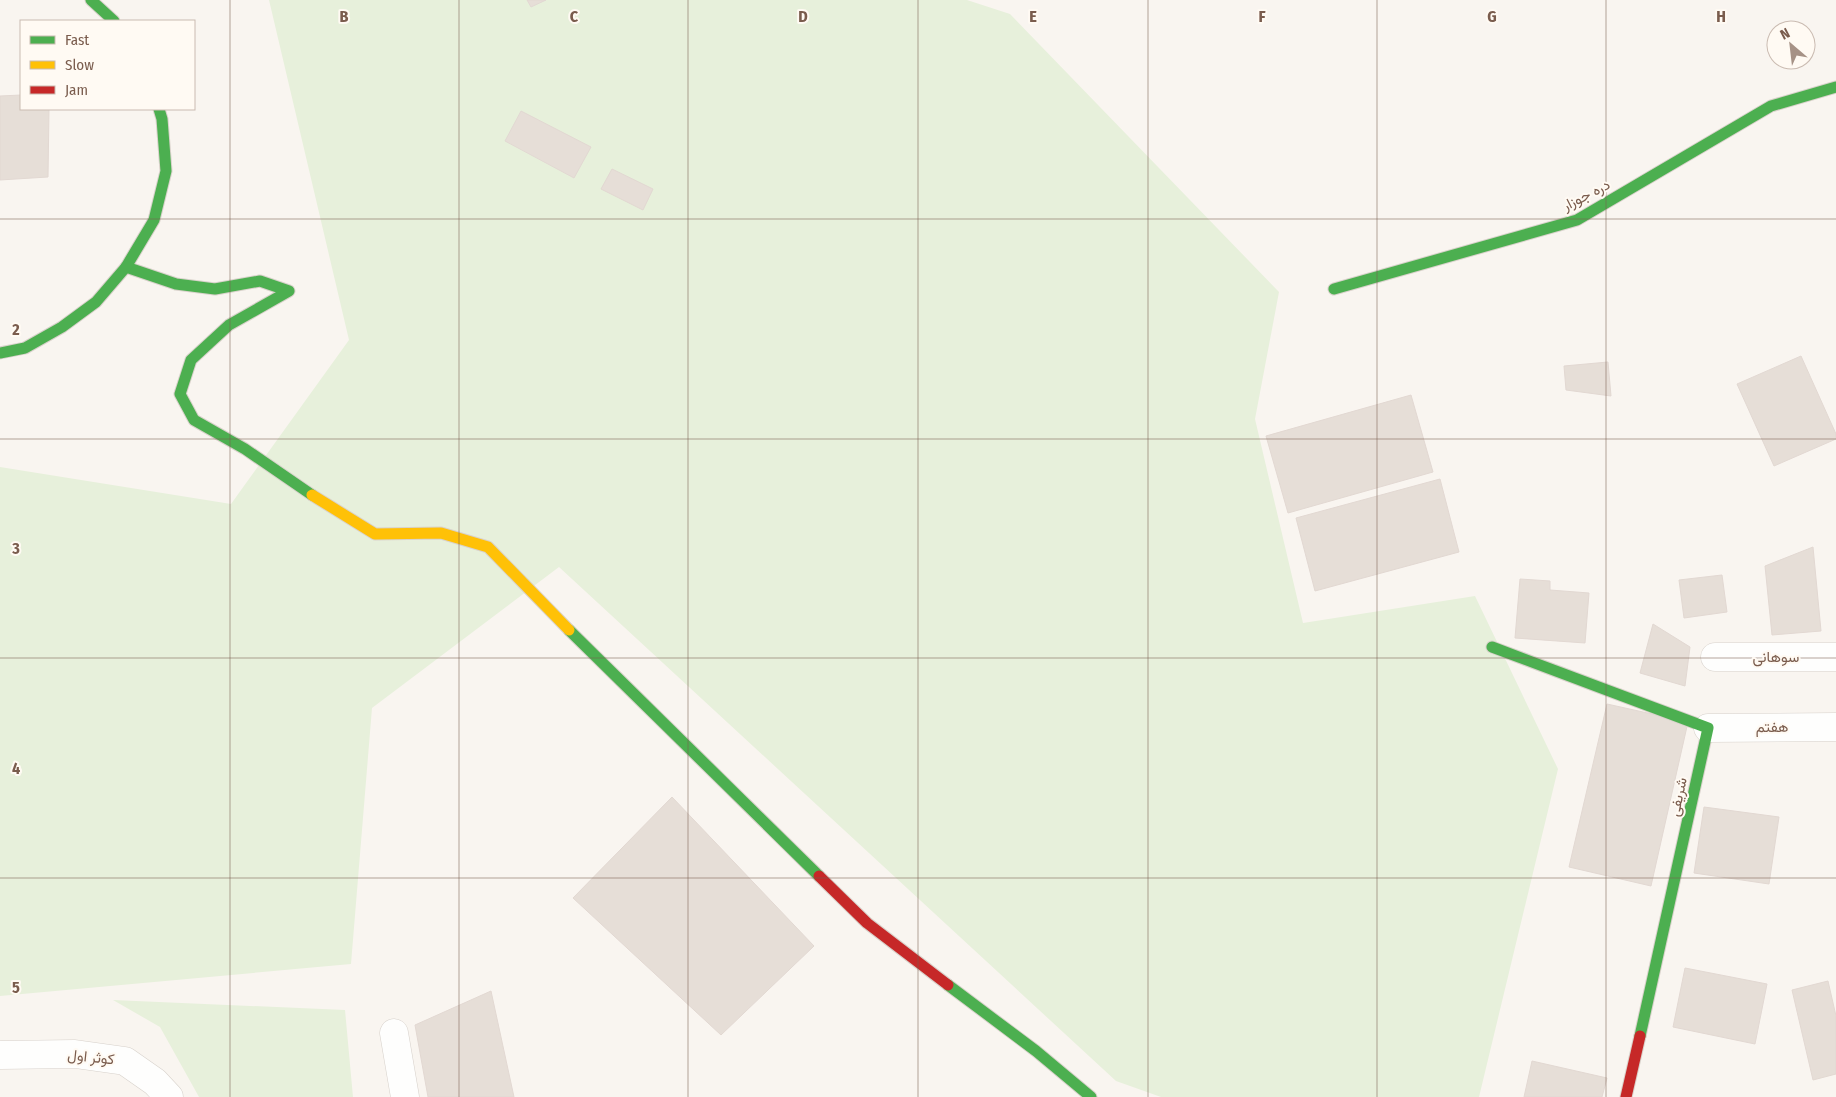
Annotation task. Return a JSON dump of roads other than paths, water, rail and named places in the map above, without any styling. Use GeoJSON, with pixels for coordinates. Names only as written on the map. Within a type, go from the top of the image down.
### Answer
{"type":"FeatureCollection","features":[{"type":"Feature","properties":{"kind":"street"},"geometry":{"type":"LineString","coordinates":[[91,0],[113,20]]}},
{"type":"Feature","properties":{"kind":"street","name":"دره جوزار"},"geometry":{"type":"LineString","coordinates":[[1334,289],[1577,220],[1771,106],[1836,87]]}},
{"type":"Feature","properties":{"kind":"street"},"geometry":{"type":"LineString","coordinates":[[0,353],[25,348],[62,327],[96,302],[126,267],[154,220],[166,171],[162,119],[159,110]]}},
{"type":"Feature","properties":{"kind":"street"},"geometry":{"type":"LineString","coordinates":[[126,267],[176,284],[215,289],[260,281],[289,291],[229,324],[191,360],[180,394],[194,420],[246,449],[323,503],[376,534],[440,533],[488,547],[578,639],[685,742],[867,923],[1036,1051],[1091,1097]]}},
{"type":"Feature","properties":{"kind":"street"},"geometry":{"type":"LineString","coordinates":[[1492,647],[1708,728]]}},
{"type":"Feature","properties":{"kind":"street","name":"سوهانی"},"geometry":{"type":"LineString","coordinates":[[1715,656],[1836,657]]}},
{"type":"Feature","properties":{"kind":"street","name":"هفتم"},"geometry":{"type":"LineString","coordinates":[[1708,728],[1836,727]]}},
{"type":"Feature","properties":{"kind":"street","name":"شریفی"},"geometry":{"type":"LineString","coordinates":[[1626,1097],[1708,728]]}},
{"type":"Feature","properties":{"kind":"street"},"geometry":{"type":"LineString","coordinates":[[394,1033],[405,1097]]}},
{"type":"Feature","properties":{"kind":"street","name":"کوثر اول"},"geometry":{"type":"LineString","coordinates":[[0,1055],[75,1054],[125,1061],[155,1082],[170,1097]]}}]}
